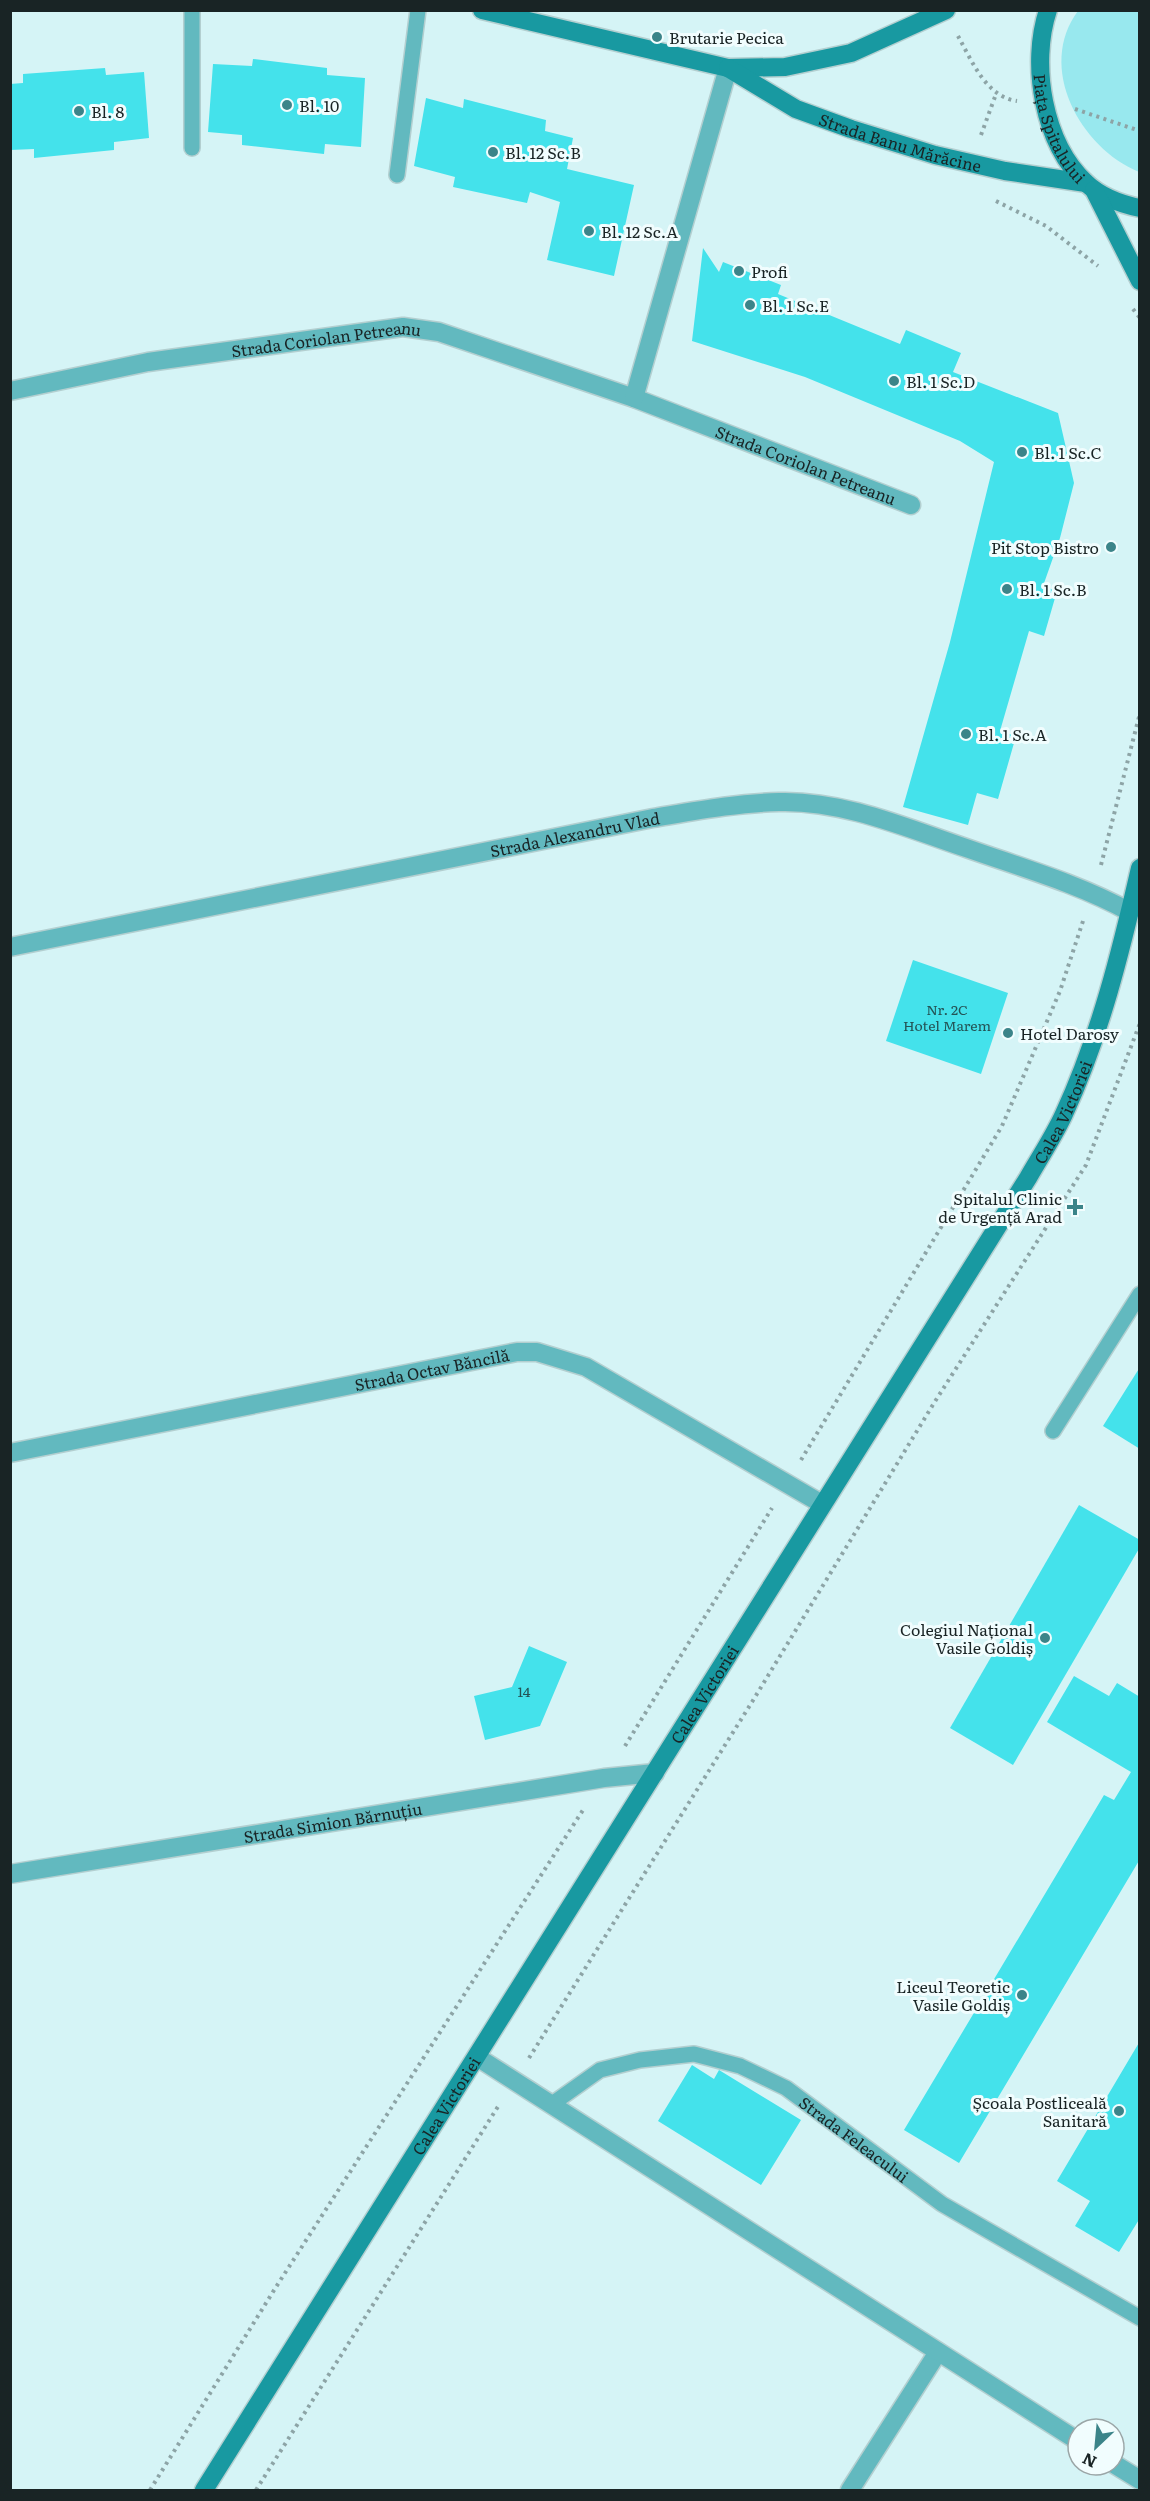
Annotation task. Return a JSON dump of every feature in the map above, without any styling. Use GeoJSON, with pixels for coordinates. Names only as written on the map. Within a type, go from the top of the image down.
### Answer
{"type":"FeatureCollection","features":[{"type":"Feature","properties":{"kind":"main road","name":"Strada Banu Mărăcine"},"geometry":{"type":"LineString","coordinates":[[482,10],[728,69],[785,67],[851,53],[945,11]]}},
{"type":"Feature","properties":{"kind":"main road","name":"Piața Spitalului"},"geometry":{"type":"LineString","coordinates":[[1048,10],[1039,50],[1038,66],[1045,105],[1064,154],[1090,187],[1125,205],[1140,208]]}},
{"type":"Feature","properties":{"kind":"main road","name":"Strada Banu Mărăcine"},"geometry":{"type":"LineString","coordinates":[[728,69],[796,109],[851,129],[971,163],[1090,187]]}},
{"type":"Feature","properties":{"kind":"main road"},"geometry":{"type":"LineString","coordinates":[[1090,187],[1140,281]]}},
{"type":"Feature","properties":{"kind":"main road","name":"Calea Victoriei"},"geometry":{"type":"LineString","coordinates":[[204,2490],[822,1504],[994,1237],[1064,1116],[1084,1066],[1135,915],[1140,868]]}},
{"type":"Feature","properties":{"kind":"street"},"geometry":{"type":"LineString","coordinates":[[634,398],[728,69]]}},
{"type":"Feature","properties":{"kind":"street","name":"Strada Coriolan Petreanu"},"geometry":{"type":"LineString","coordinates":[[10,391],[148,362],[403,327],[439,332],[634,398],[911,504]]}},
{"type":"Feature","properties":{"kind":"street","name":"Strada Alexandru Vlad"},"geometry":{"type":"LineString","coordinates":[[10,948],[653,818],[725,806],[781,801],[826,806],[874,817],[1093,892],[1135,915]]}},
{"type":"Feature","properties":{"kind":"street","name":"Strada Octav Băncilă"},"geometry":{"type":"LineString","coordinates":[[10,1453],[517,1352],[537,1352],[586,1367],[822,1504]]}},
{"type":"Feature","properties":{"kind":"street","name":"Strada Simion Bărnuțiu"},"geometry":{"type":"LineString","coordinates":[[10,1874],[604,1778],[655,1773]]}},
{"type":"Feature","properties":{"kind":"street"},"geometry":{"type":"LineString","coordinates":[[477,2056],[1066,2433]]}},
{"type":"Feature","properties":{"kind":"street"},"geometry":{"type":"LineString","coordinates":[[850,2490],[938,2352]]}},
{"type":"Feature","properties":{"kind":"street"},"geometry":{"type":"LineString","coordinates":[[1126,2471],[1140,2480]]}},
{"type":"Feature","properties":{"kind":"lane"},"geometry":{"type":"LineString","coordinates":[[192,10],[192,148]]}},
{"type":"Feature","properties":{"kind":"lane"},"geometry":{"type":"LineString","coordinates":[[397,175],[418,10]]}},
{"type":"Feature","properties":{"kind":"lane"},"geometry":{"type":"LineString","coordinates":[[1053,1431],[1140,1294]]}},
{"type":"Feature","properties":{"kind":"lane","name":"Strada Feleacului"},"geometry":{"type":"LineString","coordinates":[[552,2104],[600,2070],[640,2060],[694,2054],[740,2066],[786,2088],[942,2204],[1140,2318]]}},
{"type":"Feature","properties":{"kind":"path"},"geometry":{"type":"LineString","coordinates":[[945,11],[978,72],[996,94],[1012,101],[1082,111],[1140,131]]}},
{"type":"Feature","properties":{"kind":"path"},"geometry":{"type":"LineString","coordinates":[[971,163],[996,94]]}},
{"type":"Feature","properties":{"kind":"path"},"geometry":{"type":"LineString","coordinates":[[987,197],[1046,226],[1103,270]]}},
{"type":"Feature","properties":{"kind":"path"},"geometry":{"type":"LineString","coordinates":[[1128,302],[1140,318]]}},
{"type":"Feature","properties":{"kind":"path"},"geometry":{"type":"LineString","coordinates":[[150,2490],[276,2287],[604,1778],[787,1483],[1002,1126],[1060,991],[1093,892],[1140,713]]}},
{"type":"Feature","properties":{"kind":"path"},"geometry":{"type":"LineString","coordinates":[[256,2490],[752,1702],[934,1403],[1086,1165],[1140,1023]]}},
{"type":"Feature","properties":{"kind":"shaded area"},"geometry":{"type":"Polygon","coordinates":[[[1078,11],[1139,11],[1139,172],[1118,160],[1099,145],[1083,125],[1071,104],[1063,80],[1062,56],[1066,33],[1078,11]]]}},
{"type":"Feature","properties":{"kind":"building","name":"Bl. 10"},"geometry":{"type":"Polygon","coordinates":[[[253,59],[327,68],[327,75],[365,78],[361,147],[325,144],[324,154],[242,145],[242,135],[208,132],[213,64],[252,66],[253,59]]]}},
{"type":"Feature","properties":{"kind":"building","name":"Bl. 8"},"geometry":{"type":"Polygon","coordinates":[[[105,68],[106,75],[144,72],[149,138],[114,142],[114,150],[34,158],[34,149],[10,150],[10,84],[23,83],[23,74],[105,68]]]}},
{"type":"Feature","properties":{"kind":"building","name":"Bl. 12 Sc.B"},"geometry":{"type":"Polygon","coordinates":[[[426,98],[463,108],[464,99],[546,120],[545,131],[573,138],[567,169],[634,185],[614,276],[547,260],[560,202],[530,192],[527,203],[453,187],[455,177],[414,166],[426,98]]]}},
{"type":"Feature","properties":{"kind":"building"},"geometry":{"type":"Polygon","coordinates":[[[703,248],[719,272],[723,262],[781,285],[778,294],[900,344],[906,330],[961,353],[953,372],[1058,413],[1074,483],[1060,538],[1043,586],[1057,591],[1044,636],[1029,631],[1000,731],[1016,736],[998,799],[977,793],[968,825],[903,807],[950,642],[994,462],[960,441],[805,377],[692,341],[703,248]]]}},
{"type":"Feature","properties":{"kind":"building","name":"Hotel Darosy"},"geometry":{"type":"Polygon","coordinates":[[[913,960],[1008,993],[981,1074],[886,1041],[913,960]]]}},
{"type":"Feature","properties":{"kind":"building"},"geometry":{"type":"Polygon","coordinates":[[[1140,1367],[1140,1449],[1103,1426],[1140,1367]]]}},
{"type":"Feature","properties":{"kind":"building","name":"Colegiul Național Vasile Goldiș"},"geometry":{"type":"Polygon","coordinates":[[[1079,1505],[1140,1540],[1140,1547],[1013,1765],[950,1728],[1079,1505]]]}},
{"type":"Feature","properties":{"kind":"building"},"geometry":{"type":"Polygon","coordinates":[[[529,1646],[567,1662],[540,1726],[485,1740],[474,1696],[512,1687],[529,1646]]]}},
{"type":"Feature","properties":{"kind":"building","name":"Liceul Teoretic Vasile Goldiș"},"geometry":{"type":"Polygon","coordinates":[[[1074,1676],[1109,1696],[1117,1683],[1140,1697],[1140,1859],[959,2163],[904,2130],[1104,1795],[1114,1800],[1131,1772],[1047,1722],[1074,1676]]]}},
{"type":"Feature","properties":{"kind":"building","name":"Școala Postliceală Sanitară"},"geometry":{"type":"Polygon","coordinates":[[[1140,2041],[1140,2218],[1119,2252],[1075,2226],[1090,2201],[1057,2181],[1140,2041]]]}},
{"type":"Feature","properties":{"kind":"building"},"geometry":{"type":"Polygon","coordinates":[[[692,2065],[714,2079],[719,2070],[801,2120],[761,2185],[658,2121],[692,2065]]]}},
{"type":"Feature","properties":{"kind":"place","name":"Brutarie Pecica"},"geometry":{"type":"Point","coordinates":[657,37]}},
{"type":"Feature","properties":{"kind":"place","name":"Bl. 10"},"geometry":{"type":"Point","coordinates":[287,105]}},
{"type":"Feature","properties":{"kind":"place","name":"Bl. 8"},"geometry":{"type":"Point","coordinates":[79,111]}},
{"type":"Feature","properties":{"kind":"place","name":"Bl. 12 Sc.B"},"geometry":{"type":"Point","coordinates":[493,152]}},
{"type":"Feature","properties":{"kind":"place","name":"Bl. 12 Sc.A"},"geometry":{"type":"Point","coordinates":[589,231]}},
{"type":"Feature","properties":{"kind":"place","name":"Profi"},"geometry":{"type":"Point","coordinates":[739,271]}},
{"type":"Feature","properties":{"kind":"place","name":"Bl. 1 Sc.E"},"geometry":{"type":"Point","coordinates":[750,305]}},
{"type":"Feature","properties":{"kind":"place","name":"Bl. 1 Sc.D"},"geometry":{"type":"Point","coordinates":[894,381]}},
{"type":"Feature","properties":{"kind":"place","name":"Bl. 1 Sc.C"},"geometry":{"type":"Point","coordinates":[1022,452]}},
{"type":"Feature","properties":{"kind":"place","name":"Pit Stop Bistro"},"geometry":{"type":"Point","coordinates":[1111,547]}},
{"type":"Feature","properties":{"kind":"place","name":"Bl. 1 Sc.B"},"geometry":{"type":"Point","coordinates":[1007,589]}},
{"type":"Feature","properties":{"kind":"place","name":"Bl. 1 Sc.A"},"geometry":{"type":"Point","coordinates":[966,734]}},
{"type":"Feature","properties":{"kind":"place","name":"Hotel Darosy"},"geometry":{"type":"Point","coordinates":[1008,1033]}},
{"type":"Feature","properties":{"kind":"place","name":"Spitalul Clinic de Urgență Arad"},"geometry":{"type":"Point","coordinates":[1075,1207]}},
{"type":"Feature","properties":{"kind":"place","name":"Colegiul Național Vasile Goldiș"},"geometry":{"type":"Point","coordinates":[1045,1638]}},
{"type":"Feature","properties":{"kind":"place","name":"Liceul Teoretic Vasile Goldiș"},"geometry":{"type":"Point","coordinates":[1022,1995]}},
{"type":"Feature","properties":{"kind":"place","name":"Școala Postliceală Sanitară"},"geometry":{"type":"Point","coordinates":[1119,2111]}}]}
